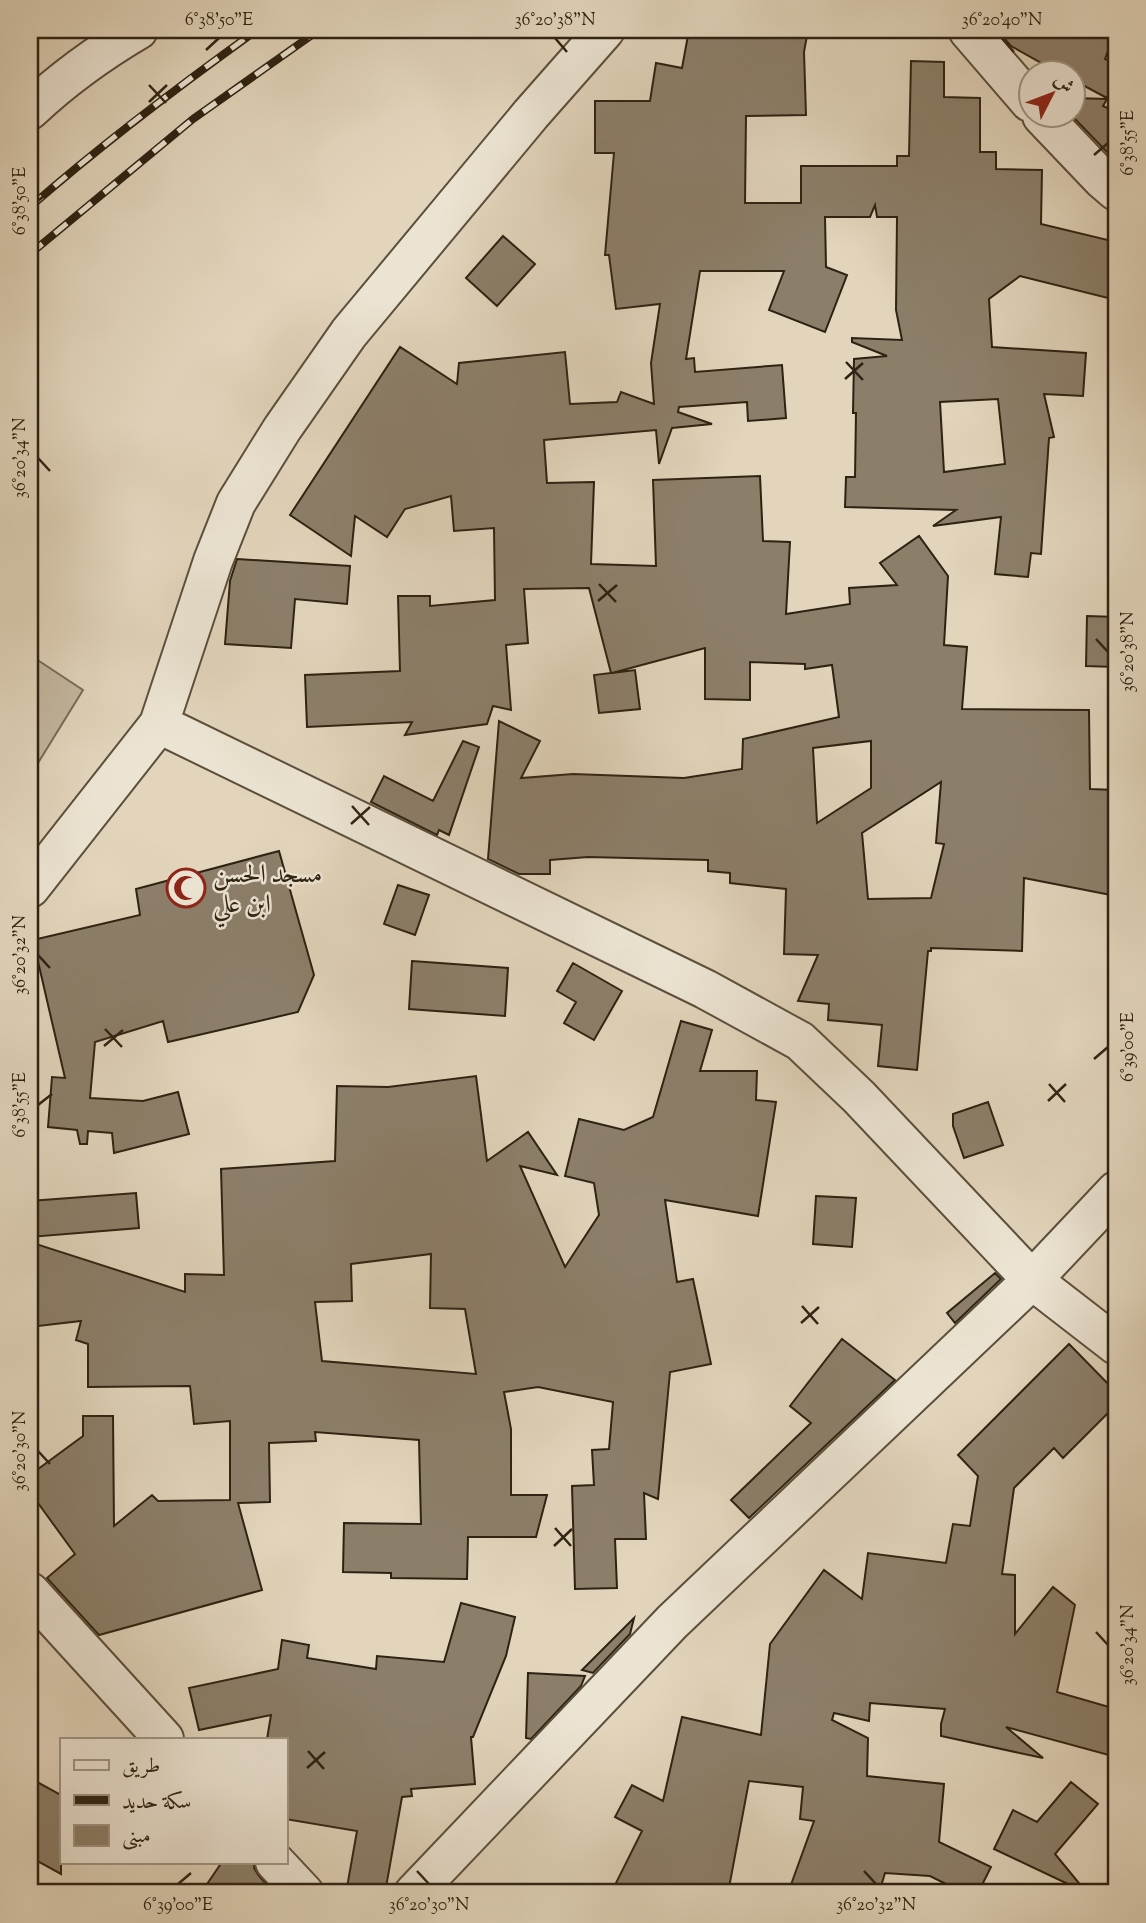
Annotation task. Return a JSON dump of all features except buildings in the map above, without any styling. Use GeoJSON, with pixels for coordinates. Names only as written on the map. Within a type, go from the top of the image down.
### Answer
{"type":"FeatureCollection","features":[{"type":"Feature","properties":{"kind":"street"},"geometry":{"type":"LineString","coordinates":[[30,110],[108,47],[138,30]]}},
{"type":"Feature","properties":{"kind":"street"},"geometry":{"type":"LineString","coordinates":[[30,888],[159,724],[213,561],[236,503],[282,429],[349,333],[531,114],[605,30]]}},
{"type":"Feature","properties":{"kind":"street"},"geometry":{"type":"LineString","coordinates":[[968,30],[1016,85]]}},
{"type":"Feature","properties":{"kind":"street"},"geometry":{"type":"LineString","coordinates":[[1055,130],[1116,191]]}},
{"type":"Feature","properties":{"kind":"street"},"geometry":{"type":"LineString","coordinates":[[159,724],[705,989],[800,1041],[859,1097],[1032,1280],[1116,1345]]}},
{"type":"Feature","properties":{"kind":"street"},"geometry":{"type":"LineString","coordinates":[[414,1893],[672,1622],[1032,1280],[1116,1192]]}},
{"type":"Feature","properties":{"kind":"street"},"geometry":{"type":"LineString","coordinates":[[30,1592],[163,1738]]}},
{"type":"Feature","properties":{"kind":"street"},"geometry":{"type":"LineString","coordinates":[[277,1864],[304,1893]]}},
{"type":"Feature","properties":{"kind":"shaded area"},"geometry":{"type":"Polygon","coordinates":[[[30,655],[83,690],[30,776],[30,655]]]}},
{"type":"Feature","properties":{"kind":"railway"},"geometry":{"type":"LineString","coordinates":[[30,207],[141,116],[257,30]]}},
{"type":"Feature","properties":{"kind":"railway"},"geometry":{"type":"LineString","coordinates":[[30,254],[193,119],[319,30]]}},
{"type":"Feature","properties":{"kind":"place","name":"مسجد الحسن ابن علي"},"geometry":{"type":"Point","coordinates":[186,888]}}]}
